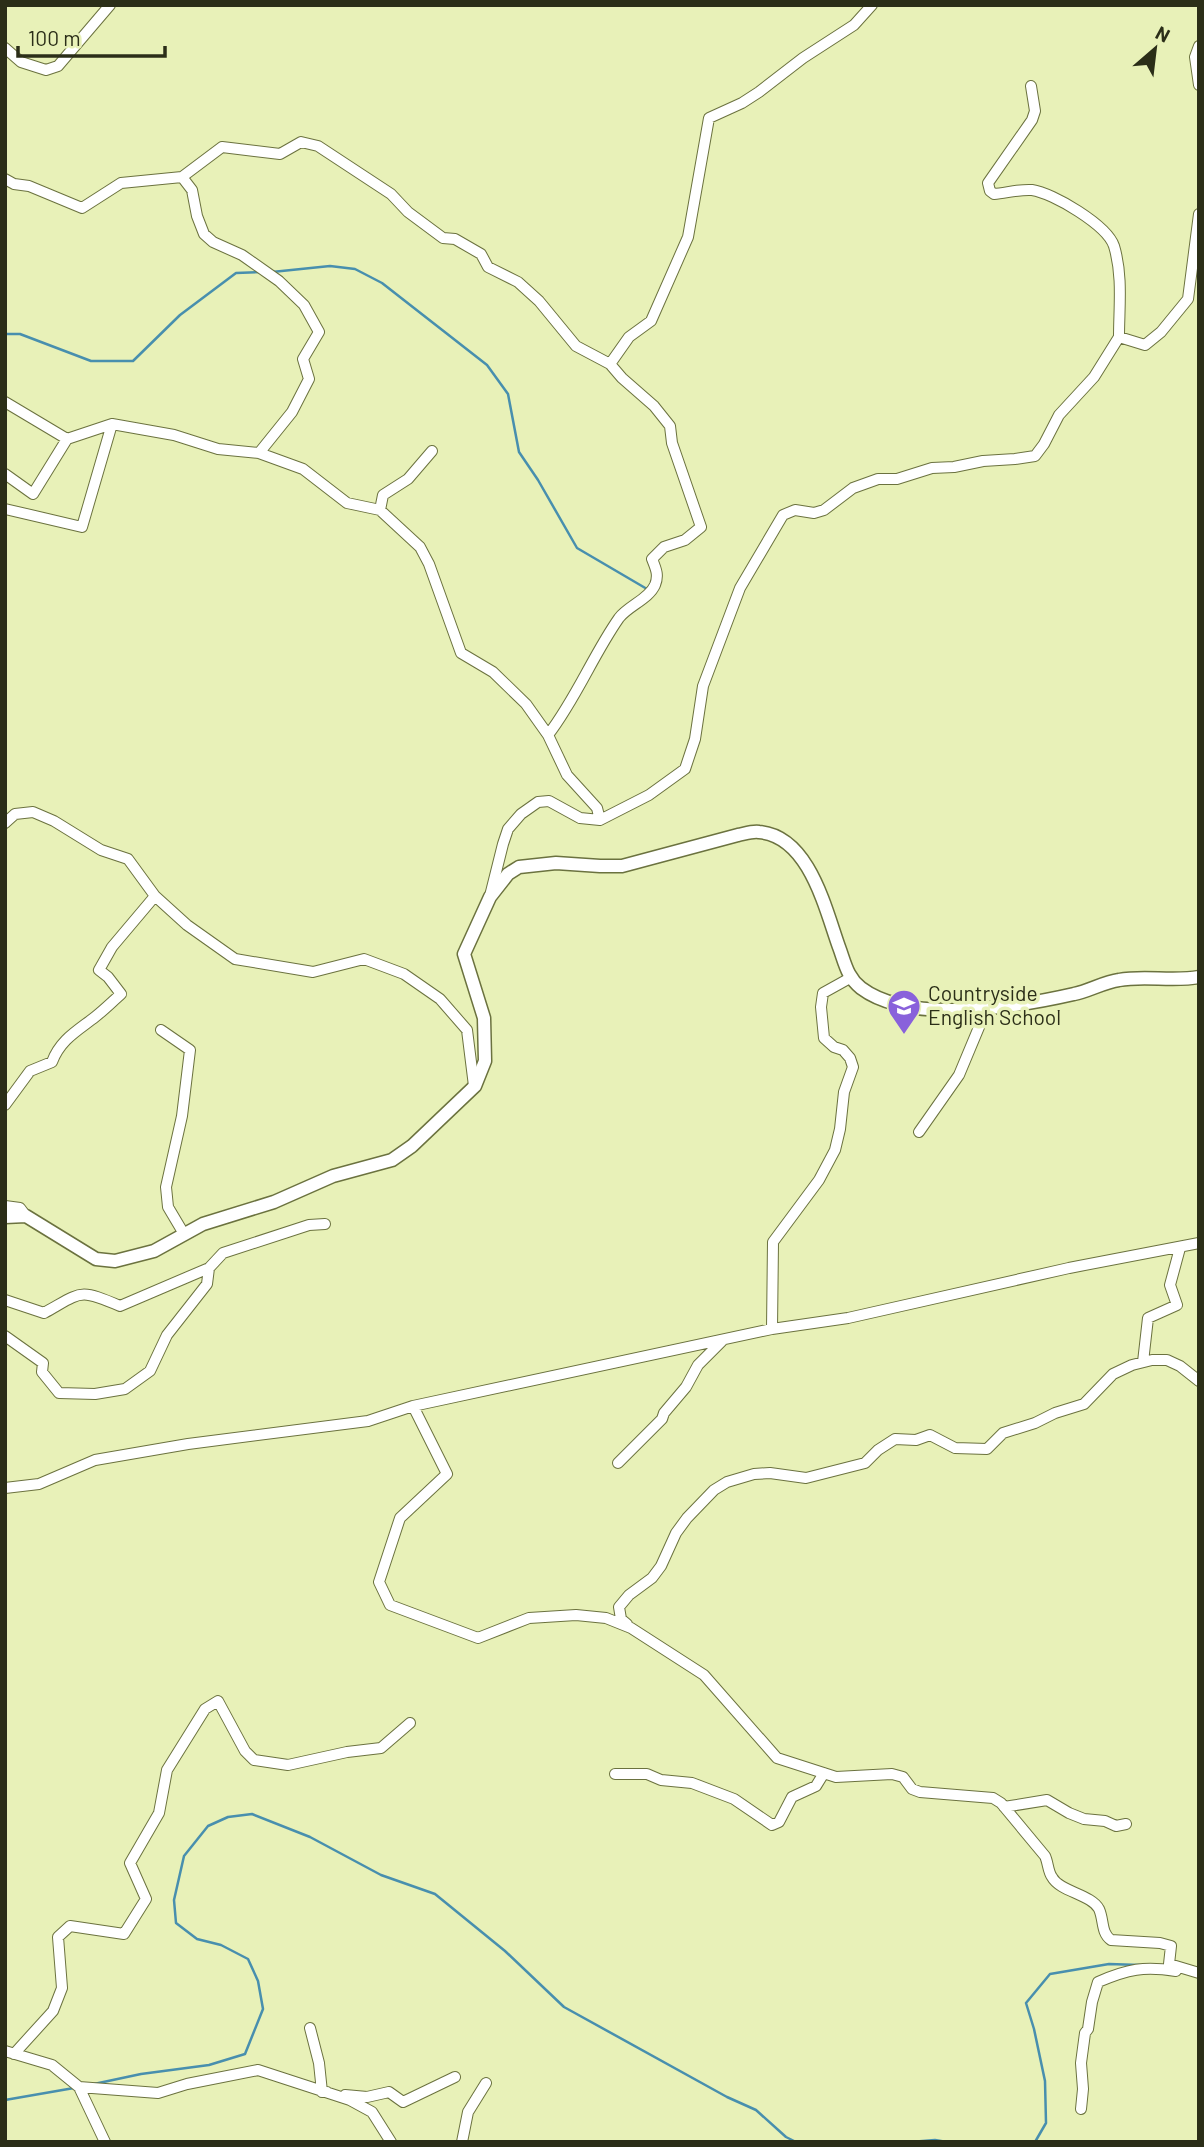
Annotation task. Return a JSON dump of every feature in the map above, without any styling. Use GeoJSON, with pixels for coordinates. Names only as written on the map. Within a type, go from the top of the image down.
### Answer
{"type":"FeatureCollection","features":[{"type":"Feature","properties":{"kind":"main road"},"geometry":{"type":"LineString","coordinates":[[5,1217],[26,1216],[96,1259],[115,1261],[154,1251],[203,1224],[274,1202],[333,1176],[392,1160],[412,1146],[474,1087],[485,1061],[486,1035],[484,1018],[464,954],[490,897],[508,874],[519,867],[556,863],[622,866],[738,835],[757,832],[776,836],[790,845],[806,863],[850,978],[863,990],[884,1001],[913,1008],[987,1008],[1066,996],[1119,980],[1199,977]]}},
{"type":"Feature","properties":{"kind":"street"},"geometry":{"type":"LineString","coordinates":[[5,48],[21,62],[47,70],[58,65],[110,5]]}},
{"type":"Feature","properties":{"kind":"street"},"geometry":{"type":"LineString","coordinates":[[610,363],[629,337],[651,321],[688,237],[709,118],[759,92],[803,58],[854,25],[872,5]]}},
{"type":"Feature","properties":{"kind":"street"},"geometry":{"type":"LineString","coordinates":[[1199,46],[1195,57],[1199,85]]}},
{"type":"Feature","properties":{"kind":"street"},"geometry":{"type":"LineString","coordinates":[[490,897],[508,829],[521,814],[538,802],[549,801],[580,818],[600,820],[649,794],[685,769],[695,739],[703,686],[740,588],[783,515],[796,510],[814,513],[824,510],[853,488],[878,479],[897,479],[932,468],[1035,456],[1059,415],[1094,377],[1119,337],[1119,274],[1113,243],[1103,231],[1079,212],[1045,192],[1029,189],[994,194],[988,183],[1032,120],[1035,111],[1031,86]]}},
{"type":"Feature","properties":{"kind":"street"},"geometry":{"type":"LineString","coordinates":[[5,179],[82,208],[121,183],[183,177],[222,147],[280,154],[301,142],[318,146],[391,194],[408,212],[443,238],[455,239],[481,254],[488,267],[518,282],[539,301],[576,346],[610,363],[622,378],[654,406],[670,426],[672,443],[701,527],[685,540],[664,547],[652,559],[658,575],[654,589],[621,614],[560,720],[548,735]]}},
{"type":"Feature","properties":{"kind":"street"},"geometry":{"type":"LineString","coordinates":[[183,177],[192,190],[204,234],[213,242],[242,255],[279,281],[304,305],[319,332],[303,359],[309,379],[292,412],[259,453]]}},
{"type":"Feature","properties":{"kind":"street"},"geometry":{"type":"LineString","coordinates":[[1119,337],[1144,345],[1161,332],[1188,299],[1195,276],[1199,214]]}},
{"type":"Feature","properties":{"kind":"street"},"geometry":{"type":"LineString","coordinates":[[5,402],[67,439]]}},
{"type":"Feature","properties":{"kind":"street"},"geometry":{"type":"LineString","coordinates":[[5,474],[33,494],[67,439],[112,424],[174,435],[218,449],[259,453],[303,469],[347,503],[380,510],[420,547],[429,564],[460,653],[493,673],[526,704],[548,735],[567,775],[597,808],[600,820]]}},
{"type":"Feature","properties":{"kind":"street"},"geometry":{"type":"LineString","coordinates":[[5,509],[82,527],[112,424]]}},
{"type":"Feature","properties":{"kind":"street"},"geometry":{"type":"LineString","coordinates":[[380,510],[383,495],[408,479],[432,451]]}},
{"type":"Feature","properties":{"kind":"street"},"geometry":{"type":"LineString","coordinates":[[5,823],[20,812],[41,815],[101,849],[128,859],[155,896],[187,925],[235,959],[313,972],[365,959],[404,974],[440,999],[467,1030],[474,1087]]}},
{"type":"Feature","properties":{"kind":"street"},"geometry":{"type":"LineString","coordinates":[[5,1105],[30,1071],[52,1062],[56,1050],[64,1040],[121,994],[99,970],[112,947],[155,896]]}},
{"type":"Feature","properties":{"kind":"street"},"geometry":{"type":"LineString","coordinates":[[772,1328],[773,1242],[818,1180],[835,1150],[844,1092],[853,1067],[843,1050],[834,1047],[824,1038],[821,1007],[823,993],[850,978]]}},
{"type":"Feature","properties":{"kind":"street"},"geometry":{"type":"LineString","coordinates":[[919,1132],[959,1075],[987,1008]]}},
{"type":"Feature","properties":{"kind":"street"},"geometry":{"type":"LineString","coordinates":[[161,1030],[190,1050],[182,1116],[166,1187],[168,1208],[184,1234]]}},
{"type":"Feature","properties":{"kind":"street"},"geometry":{"type":"LineString","coordinates":[[5,1206],[20,1208],[26,1216]]}},
{"type":"Feature","properties":{"kind":"street"},"geometry":{"type":"LineString","coordinates":[[5,1300],[44,1313],[79,1293],[92,1294],[120,1306],[209,1268],[223,1253],[309,1224],[325,1224]]}},
{"type":"Feature","properties":{"kind":"street"},"geometry":{"type":"LineString","coordinates":[[5,1488],[39,1485],[95,1460],[188,1444],[368,1421],[413,1406],[772,1328],[848,1318],[1069,1268],[1199,1243]]}},
{"type":"Feature","properties":{"kind":"street"},"geometry":{"type":"LineString","coordinates":[[1143,1362],[1148,1318],[1177,1305],[1170,1285],[1180,1248]]}},
{"type":"Feature","properties":{"kind":"street"},"geometry":{"type":"LineString","coordinates":[[5,1336],[43,1363],[42,1372],[59,1393],[95,1394],[125,1389],[150,1371],[167,1335],[206,1284],[209,1268]]}},
{"type":"Feature","properties":{"kind":"street"},"geometry":{"type":"LineString","coordinates":[[618,1463],[662,1419],[686,1387],[698,1365],[725,1339]]}},
{"type":"Feature","properties":{"kind":"street"},"geometry":{"type":"LineString","coordinates":[[1199,1381],[1180,1366],[1167,1360],[1132,1364],[1113,1374],[1084,1404],[1003,1433],[987,1449],[955,1448],[930,1435],[916,1440],[895,1439],[878,1450],[865,1464],[806,1478],[770,1473],[740,1477],[727,1482],[713,1490],[687,1518],[652,1578],[629,1595],[619,1607],[621,1619],[631,1628],[704,1675],[777,1758],[836,1777],[892,1774],[903,1777],[912,1789],[920,1793],[993,1798],[1004,1807],[1045,1856],[1051,1877],[1093,1902],[1098,1908],[1106,1936],[1111,1940],[1171,1946],[1169,1964],[1199,1973]]}},
{"type":"Feature","properties":{"kind":"street"},"geometry":{"type":"LineString","coordinates":[[413,1406],[447,1474],[400,1518],[379,1582],[390,1605],[478,1638],[529,1618],[576,1615],[606,1618],[631,1628]]}},
{"type":"Feature","properties":{"kind":"street"},"geometry":{"type":"LineString","coordinates":[[104,2142],[79,2087],[52,2065],[10,2052],[53,2011],[62,1988],[58,1937],[70,1926],[124,1934],[146,1899],[130,1863],[159,1813],[167,1770],[205,1709],[218,1701],[246,1751],[254,1760],[288,1765],[347,1752],[381,1748],[410,1723]]}},
{"type":"Feature","properties":{"kind":"street"},"geometry":{"type":"LineString","coordinates":[[615,1774],[647,1774],[661,1780],[692,1783],[734,1799],[772,1825],[779,1822],[792,1797],[816,1786],[824,1773]]}},
{"type":"Feature","properties":{"kind":"street"},"geometry":{"type":"LineString","coordinates":[[1004,1807],[1047,1800],[1084,1819],[1105,1821],[1116,1826],[1126,1824]]}},
{"type":"Feature","properties":{"kind":"street"},"geometry":{"type":"LineString","coordinates":[[1081,2109],[1081,2063],[1085,2033],[1098,1982],[1141,1968],[1199,1973]]}},
{"type":"Feature","properties":{"kind":"street"},"geometry":{"type":"LineString","coordinates":[[310,2028],[319,2063],[322,2092]]}},
{"type":"Feature","properties":{"kind":"street"},"geometry":{"type":"LineString","coordinates":[[79,2087],[158,2093],[187,2084],[258,2070],[350,2100],[372,2112],[391,2142]]}},
{"type":"Feature","properties":{"kind":"street"},"geometry":{"type":"LineString","coordinates":[[322,2092],[367,2097],[389,2092],[403,2102],[455,2077]]}},
{"type":"Feature","properties":{"kind":"street"},"geometry":{"type":"LineString","coordinates":[[462,2142],[468,2112],[486,2083]]}},
{"type":"Feature","properties":{"kind":"waterway"},"geometry":{"type":"LineString","coordinates":[[272,272],[330,266],[355,269],[382,283],[487,365],[508,394],[519,452],[577,548],[647,589]]}},
{"type":"Feature","properties":{"kind":"waterway"},"geometry":{"type":"LineString","coordinates":[[5,334],[20,334],[91,361],[133,361],[180,315],[236,273],[261,272]]}},
{"type":"Feature","properties":{"kind":"waterway"},"geometry":{"type":"LineString","coordinates":[[94,2084],[141,2074],[209,2065],[245,2054],[263,2009],[258,1981],[248,1959],[221,1945],[197,1939],[176,1923],[174,1900],[184,1856],[208,1826],[228,1817],[252,1814],[310,1837],[381,1875],[435,1894],[505,1951],[564,2007],[727,2097],[756,2110],[786,2137],[796,2142]]}},
{"type":"Feature","properties":{"kind":"waterway"},"geometry":{"type":"LineString","coordinates":[[1035,2142],[1046,2123],[1045,2081],[1026,2003],[1050,1974],[1109,1964],[1140,1965]]}},
{"type":"Feature","properties":{"kind":"waterway"},"geometry":{"type":"LineString","coordinates":[[5,2100],[74,2088]]}},
{"type":"Feature","properties":{"kind":"waterway"},"geometry":{"type":"LineString","coordinates":[[910,2142],[947,2142]]}},
{"type":"Feature","properties":{"kind":"place","name":"Countryside English School"},"geometry":{"type":"Point","coordinates":[904,1036]}}]}
